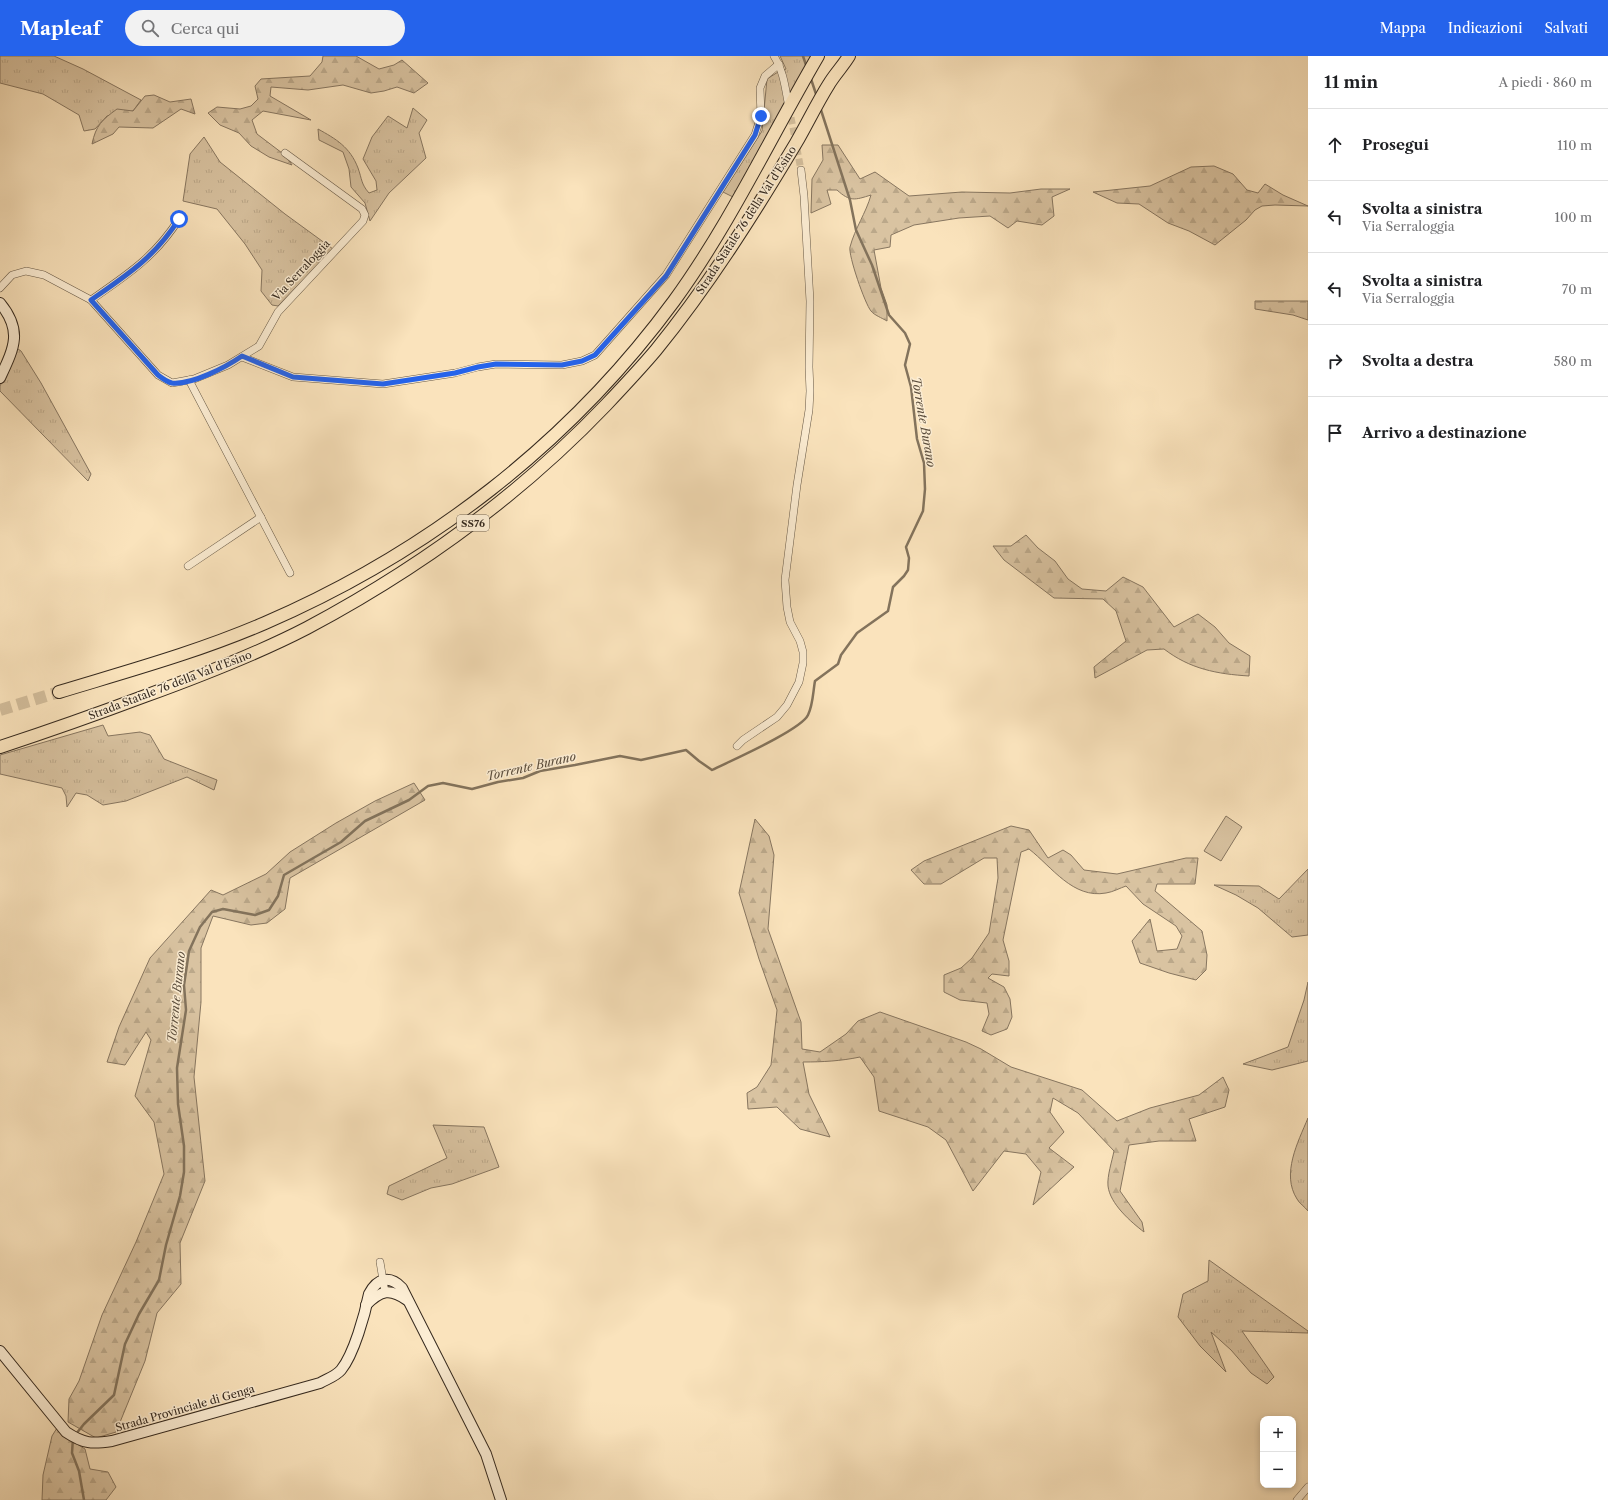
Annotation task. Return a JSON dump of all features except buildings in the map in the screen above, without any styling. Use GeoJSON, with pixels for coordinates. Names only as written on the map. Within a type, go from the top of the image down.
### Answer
{"type":"FeatureCollection","features":[{"type":"Feature","properties":{"kind":"highway","name":"Strada Statale 76 della Val d'Esino"},"geometry":{"type":"LineString","coordinates":[[59,692],[172,658],[266,623],[328,593],[380,565],[433,532],[506,478],[544,446],[596,394],[644,339],[674,300],[702,259],[740,196],[818,56]]}},
{"type":"Feature","properties":{"kind":"highway","name":"Strada Statale 76 della Val d'Esino"},"geometry":{"type":"LineString","coordinates":[[0,747],[62,727],[197,677],[306,628],[384,583],[458,535],[529,479],[573,439],[652,356],[713,274],[808,122],[830,82],[849,56]]}},
{"type":"Feature","properties":{"kind":"main road"},"geometry":{"type":"LineString","coordinates":[[0,303],[13,325],[14,342],[10,357],[0,378]]}},
{"type":"Feature","properties":{"kind":"main road"},"geometry":{"type":"LineString","coordinates":[[382,1281],[390,1280],[396,1282],[402,1288],[486,1454],[502,1500]]}},
{"type":"Feature","properties":{"kind":"main road","name":"Strada Provinciale di Genga"},"geometry":{"type":"LineString","coordinates":[[0,1351],[66,1432],[76,1439],[88,1443],[112,1441],[320,1383],[335,1375],[341,1369],[352,1350],[372,1288],[376,1283],[382,1281]]}},
{"type":"Feature","properties":{"kind":"main road"},"geometry":{"type":"LineString","coordinates":[[366,1305],[375,1296],[385,1292],[397,1293],[407,1300]]}},
{"type":"Feature","properties":{"kind":"street"},"geometry":{"type":"LineString","coordinates":[[774,56],[779,64],[785,84],[788,102]]}},
{"type":"Feature","properties":{"kind":"street"},"geometry":{"type":"LineString","coordinates":[[242,356],[293,377],[383,384],[455,373],[496,364],[562,365],[582,361],[595,355],[666,276],[755,135],[761,116],[760,88],[765,76],[779,64]]}},
{"type":"Feature","properties":{"kind":"street","name":"Via Serraloggia"},"geometry":{"type":"LineString","coordinates":[[0,288],[12,276],[26,271],[44,275],[91,300],[158,375],[172,383],[189,380],[228,365],[259,346],[278,312],[363,221],[365,215],[362,209],[285,153]]}},
{"type":"Feature","properties":{"kind":"street"},"geometry":{"type":"LineString","coordinates":[[737,746],[743,740],[777,717],[788,705],[799,682],[803,663],[803,652],[800,641],[790,622],[787,607],[786,580],[797,485],[809,410],[810,391],[810,301],[804,196],[801,170]]}},
{"type":"Feature","properties":{"kind":"street"},"geometry":{"type":"LineString","coordinates":[[91,300],[133,271],[156,251],[179,219]]}},
{"type":"Feature","properties":{"kind":"street"},"geometry":{"type":"LineString","coordinates":[[189,380],[290,573]]}},
{"type":"Feature","properties":{"kind":"street"},"geometry":{"type":"LineString","coordinates":[[188,566],[260,517]]}},
{"type":"Feature","properties":{"kind":"street"},"geometry":{"type":"LineString","coordinates":[[380,1262],[385,1292]]}},
{"type":"Feature","properties":{"kind":"street"},"geometry":{"type":"LineString","coordinates":[[1297,1500],[1308,1487]]}},
{"type":"Feature","properties":{"kind":"green space"},"geometry":{"type":"Polygon","coordinates":[[[0,56],[54,56],[83,69],[141,100],[133,111],[107,116],[95,129],[84,131],[79,115],[43,94],[0,83],[0,56]]]}},
{"type":"Feature","properties":{"kind":"green space"},"geometry":{"type":"Polygon","coordinates":[[[323,56],[356,56],[379,69],[394,65],[402,60],[428,83],[414,93],[397,87],[371,93],[343,85],[308,90],[271,87],[270,96],[311,120],[263,111],[252,120],[257,134],[286,156],[292,165],[269,157],[251,146],[239,133],[220,125],[208,113],[217,107],[240,109],[251,106],[258,99],[255,86],[261,79],[310,76],[322,62],[323,56]]]}},
{"type":"Feature","properties":{"kind":"green space"},"geometry":{"type":"Polygon","coordinates":[[[780,56],[812,56],[733,197],[723,192],[762,131],[767,79],[786,69],[780,56]]]}},
{"type":"Feature","properties":{"kind":"green space"},"geometry":{"type":"Polygon","coordinates":[[[154,95],[170,102],[191,99],[195,114],[181,109],[153,128],[119,127],[113,134],[92,144],[95,132],[100,124],[117,109],[133,111],[145,96],[154,95]]]}},
{"type":"Feature","properties":{"kind":"green space"},"geometry":{"type":"Polygon","coordinates":[[[413,108],[427,120],[419,133],[426,158],[389,193],[370,221],[365,203],[351,187],[349,169],[343,152],[319,140],[318,129],[342,144],[351,154],[358,168],[363,184],[369,193],[377,190],[376,181],[363,159],[372,137],[388,116],[407,128],[413,108]]]}},
{"type":"Feature","properties":{"kind":"green space"},"geometry":{"type":"Polygon","coordinates":[[[204,137],[220,162],[285,214],[333,249],[278,306],[272,305],[261,291],[262,270],[245,244],[217,209],[183,201],[190,154],[204,137]]]}},
{"type":"Feature","properties":{"kind":"green space"},"geometry":{"type":"Polygon","coordinates":[[[822,145],[838,145],[860,179],[875,172],[909,196],[962,192],[1010,193],[1041,189],[1070,189],[1052,197],[1054,216],[1042,225],[1017,221],[1008,228],[990,216],[959,218],[914,225],[891,235],[890,247],[874,250],[881,288],[887,305],[887,321],[874,314],[868,307],[850,252],[852,240],[871,195],[853,199],[846,197],[837,190],[827,190],[831,204],[811,213],[812,179],[823,160],[822,145]]]}},
{"type":"Feature","properties":{"kind":"green space"},"geometry":{"type":"Polygon","coordinates":[[[1214,166],[1233,174],[1247,190],[1258,193],[1265,184],[1283,195],[1308,206],[1262,206],[1255,210],[1246,220],[1215,245],[1189,231],[1168,223],[1139,204],[1117,203],[1093,192],[1150,186],[1191,167],[1214,166]]]}},
{"type":"Feature","properties":{"kind":"green space"},"geometry":{"type":"Polygon","coordinates":[[[1255,301],[1308,301],[1308,320],[1293,315],[1255,309],[1255,301]]]}},
{"type":"Feature","properties":{"kind":"green space"},"geometry":{"type":"Polygon","coordinates":[[[15,347],[21,351],[41,383],[91,474],[88,481],[0,391],[0,386],[13,357],[15,347]]]}},
{"type":"Feature","properties":{"kind":"green space"},"geometry":{"type":"Polygon","coordinates":[[[1026,535],[1038,548],[1055,561],[1068,579],[1082,589],[1106,591],[1123,577],[1143,587],[1174,627],[1198,614],[1215,627],[1229,643],[1250,656],[1249,676],[1215,672],[1194,666],[1164,649],[1147,650],[1095,678],[1094,667],[1126,641],[1116,611],[1103,599],[1054,598],[1004,560],[993,546],[1011,546],[1026,535]]]}},
{"type":"Feature","properties":{"kind":"green space"},"geometry":{"type":"Polygon","coordinates":[[[103,725],[108,736],[140,732],[150,735],[164,759],[217,780],[214,790],[187,777],[126,801],[103,805],[87,795],[76,793],[67,807],[66,796],[62,788],[0,774],[0,755],[103,725]]]}},
{"type":"Feature","properties":{"kind":"green space"},"geometry":{"type":"Polygon","coordinates":[[[414,783],[425,800],[290,878],[285,909],[267,923],[251,925],[213,916],[201,948],[201,1002],[194,1077],[205,1181],[180,1243],[181,1284],[157,1313],[145,1361],[116,1432],[96,1438],[68,1422],[69,1399],[79,1381],[102,1315],[136,1242],[164,1174],[154,1122],[135,1096],[151,1040],[146,1032],[125,1065],[107,1062],[119,1027],[150,958],[211,890],[223,895],[266,874],[290,852],[336,823],[375,801],[414,783]]]}},
{"type":"Feature","properties":{"kind":"green space"},"geometry":{"type":"Polygon","coordinates":[[[1226,816],[1242,827],[1221,861],[1204,851],[1226,816]]]}},
{"type":"Feature","properties":{"kind":"green space"},"geometry":{"type":"Polygon","coordinates":[[[755,819],[769,836],[774,855],[768,929],[801,1022],[802,1049],[820,1052],[846,1034],[858,1021],[880,1012],[966,1042],[1011,1067],[1082,1090],[1117,1121],[1150,1108],[1199,1095],[1223,1077],[1229,1090],[1225,1107],[1189,1119],[1196,1141],[1159,1141],[1129,1145],[1120,1191],[1142,1222],[1144,1232],[1122,1212],[1110,1193],[1108,1178],[1114,1151],[1078,1113],[1053,1098],[1050,1112],[1064,1132],[1049,1148],[1074,1167],[1033,1205],[1041,1172],[1026,1154],[1004,1151],[973,1191],[946,1140],[928,1127],[879,1111],[874,1077],[860,1057],[832,1061],[803,1062],[809,1094],[830,1137],[800,1129],[777,1107],[748,1109],[747,1093],[757,1087],[771,1065],[777,1010],[759,959],[739,893],[755,819]]]}},
{"type":"Feature","properties":{"kind":"green space"},"geometry":{"type":"Polygon","coordinates":[[[1011,826],[1029,830],[1048,858],[1063,850],[1071,855],[1084,870],[1117,874],[1186,858],[1198,858],[1195,884],[1157,884],[1155,891],[1202,931],[1207,955],[1206,970],[1196,980],[1140,963],[1132,941],[1150,919],[1157,951],[1177,949],[1182,936],[1176,926],[1143,904],[1126,886],[1106,893],[1094,894],[1073,886],[1064,880],[1029,849],[1021,852],[1003,940],[1009,961],[1009,976],[992,974],[988,978],[1004,987],[1010,999],[1012,1017],[1007,1029],[991,1035],[982,1031],[989,1014],[987,1003],[960,1000],[944,992],[944,975],[961,968],[972,958],[989,933],[998,878],[997,858],[984,858],[941,884],[924,884],[911,870],[924,861],[1011,826]]]}},
{"type":"Feature","properties":{"kind":"green space"},"geometry":{"type":"Polygon","coordinates":[[[1308,869],[1308,935],[1292,937],[1258,908],[1236,895],[1214,885],[1259,886],[1279,899],[1308,869]]]}},
{"type":"Feature","properties":{"kind":"green space"},"geometry":{"type":"Polygon","coordinates":[[[1308,982],[1308,1061],[1272,1070],[1243,1064],[1288,1047],[1304,1000],[1308,982]]]}},
{"type":"Feature","properties":{"kind":"green space"},"geometry":{"type":"Polygon","coordinates":[[[1308,1118],[1308,1211],[1299,1202],[1292,1189],[1291,1169],[1296,1148],[1308,1118]]]}},
{"type":"Feature","properties":{"kind":"green space"},"geometry":{"type":"Polygon","coordinates":[[[433,1125],[484,1127],[499,1167],[452,1184],[431,1188],[402,1200],[387,1194],[389,1186],[447,1158],[433,1125]]]}},
{"type":"Feature","properties":{"kind":"green space"},"geometry":{"type":"Polygon","coordinates":[[[1209,1260],[1308,1331],[1308,1333],[1242,1331],[1274,1377],[1267,1384],[1251,1373],[1231,1350],[1211,1332],[1226,1372],[1200,1346],[1178,1317],[1183,1294],[1208,1281],[1209,1260]]]}},
{"type":"Feature","properties":{"kind":"green space"},"geometry":{"type":"Polygon","coordinates":[[[57,1428],[64,1436],[85,1449],[90,1469],[108,1472],[116,1487],[106,1500],[42,1500],[43,1475],[52,1436],[57,1428]]]}},
{"type":"Feature","properties":{"kind":"waterway","name":"Torrente Burano"},"geometry":{"type":"LineString","coordinates":[[803,56],[807,68]]}},
{"type":"Feature","properties":{"kind":"waterway","name":"Torrente Burano"},"geometry":{"type":"LineString","coordinates":[[811,79],[817,97]]}},
{"type":"Feature","properties":{"kind":"waterway","name":"Torrente Burano"},"geometry":{"type":"LineString","coordinates":[[76,1434],[84,1424],[114,1395],[125,1344],[139,1314],[159,1280],[166,1245],[180,1196],[184,1172],[184,1146],[178,1104],[177,1068],[186,1010],[184,985],[189,951],[200,927],[212,912],[223,909],[255,915],[269,910],[278,896],[284,875],[341,842],[365,821],[409,800],[428,786],[443,783],[472,789],[498,782],[523,778],[540,771],[620,756],[641,760],[686,750],[712,770],[779,737],[803,721],[808,715],[811,707],[815,681],[838,664],[841,655],[857,633],[888,611],[893,587],[908,570],[909,558],[906,547],[923,511],[925,489],[924,463],[917,439],[911,387],[905,365],[910,344],[905,333],[889,315],[872,265],[856,230],[850,200],[820,107]]}},
{"type":"Feature","properties":{"kind":"waterway","name":"Torrente Burano"},"geometry":{"type":"LineString","coordinates":[[73,1438],[72,1453],[79,1471],[84,1500]]}},
{"type":"Feature","properties":{"kind":"tunnel"},"geometry":{"type":"LineString","coordinates":[[789,107],[801,170]]}},
{"type":"Feature","properties":{"kind":"tunnel"},"geometry":{"type":"LineString","coordinates":[[0,710],[59,692]]}},
{"type":"Feature","properties":{"kind":"route"},"geometry":{"type":"LineString","coordinates":[[179,219],[156,251],[133,271],[91,300],[158,375],[172,383],[194,379],[228,365],[242,356],[293,377],[383,384],[420,377],[455,373],[496,364],[562,365],[582,361],[595,355],[666,276],[755,135],[761,116]]}}]}
